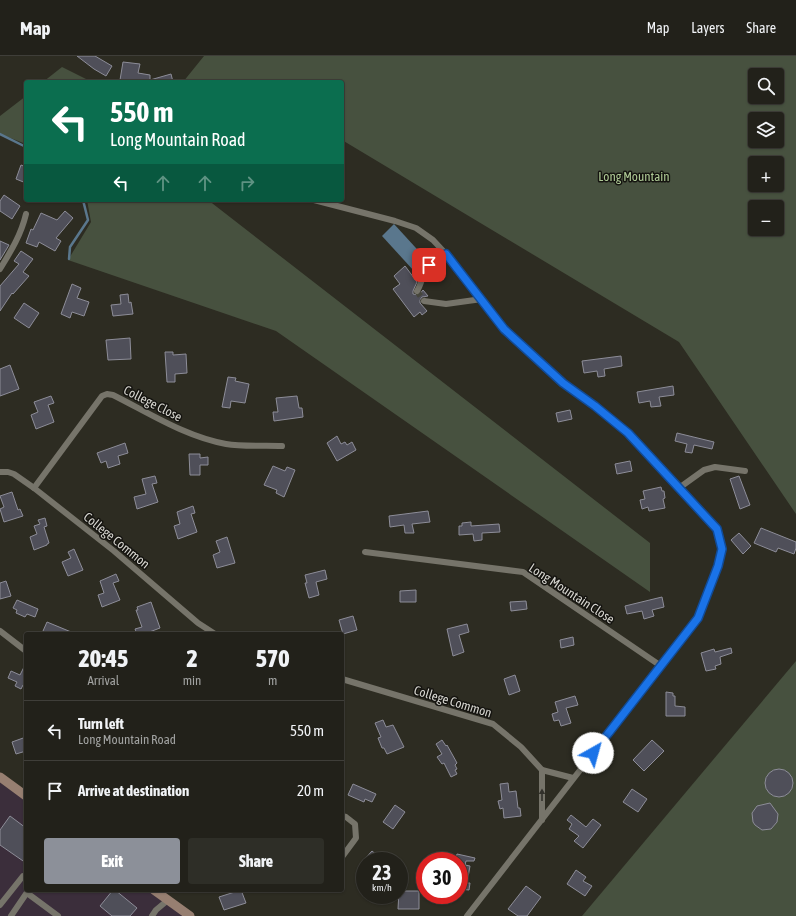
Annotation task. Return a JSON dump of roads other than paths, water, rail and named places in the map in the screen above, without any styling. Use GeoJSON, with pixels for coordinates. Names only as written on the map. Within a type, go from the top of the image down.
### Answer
{"type":"FeatureCollection","features":[{"type":"Feature","properties":{"kind":"street"},"geometry":{"type":"LineString","coordinates":[[322,202],[395,220],[416,228],[433,240],[482,299],[504,329],[563,383],[595,406],[628,433],[717,529],[722,549],[718,566],[698,618],[467,916]]}},
{"type":"Feature","properties":{"kind":"street"},"geometry":{"type":"LineString","coordinates":[[0,269],[16,243],[23,227],[26,214]]}},
{"type":"Feature","properties":{"kind":"street"},"geometry":{"type":"LineString","coordinates":[[417,291],[429,265],[446,254]]}},
{"type":"Feature","properties":{"kind":"street"},"geometry":{"type":"LineString","coordinates":[[424,301],[446,304],[482,299]]}},
{"type":"Feature","properties":{"kind":"street","name":"College Close"},"geometry":{"type":"LineString","coordinates":[[34,488],[102,396],[107,394],[113,395],[183,430],[205,439],[227,444],[282,446]]}},
{"type":"Feature","properties":{"kind":"street"},"geometry":{"type":"LineString","coordinates":[[679,488],[704,470],[715,467],[745,471]]}},
{"type":"Feature","properties":{"kind":"street","name":"College Common"},"geometry":{"type":"LineString","coordinates":[[0,472],[14,474],[34,488],[114,551],[198,624],[212,632]]}},
{"type":"Feature","properties":{"kind":"street","name":"Long Mountain Close"},"geometry":{"type":"LineString","coordinates":[[365,552],[523,572],[661,666]]}},
{"type":"Feature","properties":{"kind":"street"},"geometry":{"type":"LineString","coordinates":[[0,631],[24,649]]}},
{"type":"Feature","properties":{"kind":"street","name":"College Common"},"geometry":{"type":"LineString","coordinates":[[344,680],[493,724],[521,747],[542,770]]}},
{"type":"Feature","properties":{"kind":"street"},"geometry":{"type":"LineString","coordinates":[[542,820],[542,770],[574,778]]}},
{"type":"Feature","properties":{"kind":"street"},"geometry":{"type":"LineString","coordinates":[[0,777],[24,795]]}},
{"type":"Feature","properties":{"kind":"street"},"geometry":{"type":"LineString","coordinates":[[344,817],[355,824],[356,838],[344,854]]}},
{"type":"Feature","properties":{"kind":"street"},"geometry":{"type":"LineString","coordinates":[[0,904],[24,876]]}},
{"type":"Feature","properties":{"kind":"street"},"geometry":{"type":"LineString","coordinates":[[11,916],[27,892]]}},
{"type":"Feature","properties":{"kind":"street"},"geometry":{"type":"LineString","coordinates":[[29,892],[58,916]]}},
{"type":"Feature","properties":{"kind":"street"},"geometry":{"type":"LineString","coordinates":[[157,892],[190,916]]}},
{"type":"Feature","properties":{"kind":"street"},"geometry":{"type":"LineString","coordinates":[[152,916],[156,910],[168,900]]}},
{"type":"Feature","properties":{"kind":"water"},"geometry":{"type":"Polygon","coordinates":[[[394,224],[426,259],[414,271],[382,236],[394,224]]]}},
{"type":"Feature","properties":{"kind":"waterway"},"geometry":{"type":"LineString","coordinates":[[0,134],[24,146]]}},
{"type":"Feature","properties":{"kind":"waterway"},"geometry":{"type":"LineString","coordinates":[[69,259],[70,247],[88,220],[84,202]]}},
{"type":"Feature","properties":{"kind":"tunnel"},"geometry":{"type":"LineString","coordinates":[[417,291],[424,301]]}},
{"type":"Feature","properties":{"kind":"park label","name":"Long Mountain"},"geometry":{"type":"Point","coordinates":[634,176]}}]}
